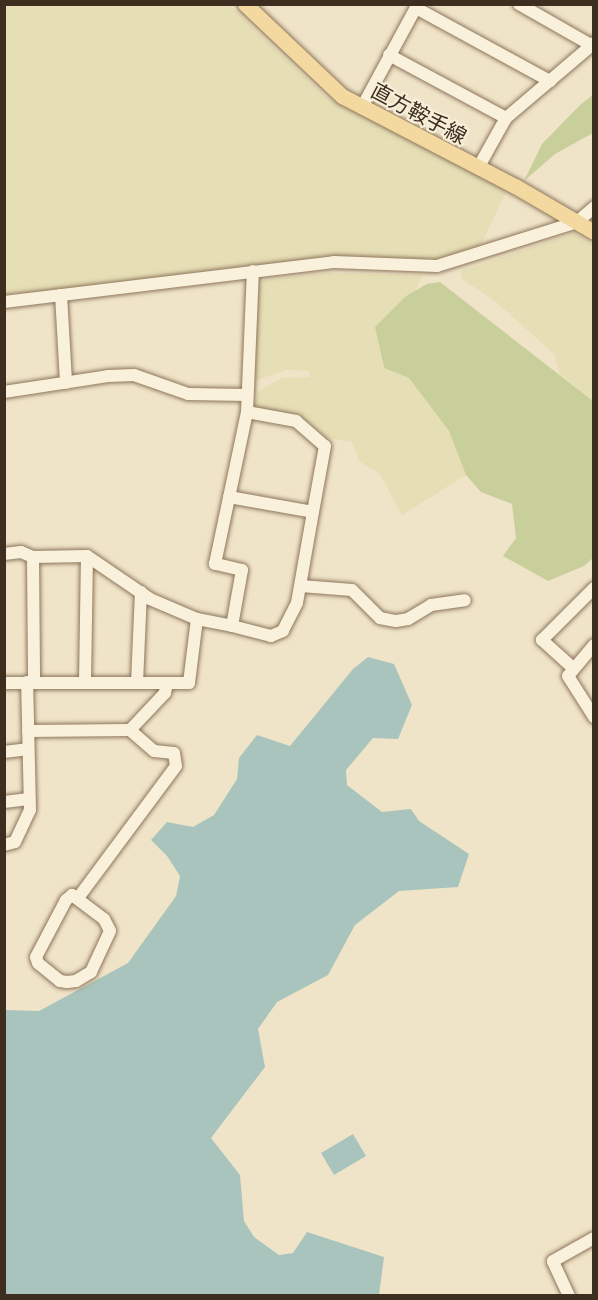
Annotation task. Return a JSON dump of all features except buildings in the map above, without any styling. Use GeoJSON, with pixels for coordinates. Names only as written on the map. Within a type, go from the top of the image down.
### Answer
{"type":"FeatureCollection","features":[{"type":"Feature","properties":{"kind":"main road","name":"直方鞍手線"},"geometry":{"type":"LineString","coordinates":[[245,4],[325,83],[362,107],[515,186],[594,232]]}},
{"type":"Feature","properties":{"kind":"street"},"geometry":{"type":"LineString","coordinates":[[478,168],[506,118],[592,44],[519,4]]}},
{"type":"Feature","properties":{"kind":"street"},"geometry":{"type":"LineString","coordinates":[[362,107],[417,6],[550,81]]}},
{"type":"Feature","properties":{"kind":"street"},"geometry":{"type":"LineString","coordinates":[[389,55],[506,118]]}},
{"type":"Feature","properties":{"kind":"street"},"geometry":{"type":"LineString","coordinates":[[4,302],[334,262],[437,266],[577,222],[594,207]]}},
{"type":"Feature","properties":{"kind":"street"},"geometry":{"type":"LineString","coordinates":[[232,626],[242,570],[215,564],[247,412],[253,271]]}},
{"type":"Feature","properties":{"kind":"street"},"geometry":{"type":"LineString","coordinates":[[61,295],[66,383]]}},
{"type":"Feature","properties":{"kind":"street"},"geometry":{"type":"LineString","coordinates":[[4,392],[108,376],[134,375],[188,393],[247,395]]}},
{"type":"Feature","properties":{"kind":"street"},"geometry":{"type":"LineString","coordinates":[[4,554],[21,552],[33,557],[87,556],[150,599],[197,619],[271,636],[283,631],[291,618],[301,586],[326,446],[297,421],[247,412]]}},
{"type":"Feature","properties":{"kind":"street"},"geometry":{"type":"LineString","coordinates":[[229,497],[313,512]]}},
{"type":"Feature","properties":{"kind":"street"},"geometry":{"type":"LineString","coordinates":[[85,682],[87,556]]}},
{"type":"Feature","properties":{"kind":"street"},"geometry":{"type":"LineString","coordinates":[[4,845],[15,842],[30,810],[27,749],[31,682],[33,557]]}},
{"type":"Feature","properties":{"kind":"street"},"geometry":{"type":"LineString","coordinates":[[301,586],[352,590],[380,618],[396,621],[408,619],[431,605],[465,600]]}},
{"type":"Feature","properties":{"kind":"street"},"geometry":{"type":"LineString","coordinates":[[573,669],[542,639],[594,588]]}},
{"type":"Feature","properties":{"kind":"street"},"geometry":{"type":"LineString","coordinates":[[137,683],[141,592]]}},
{"type":"Feature","properties":{"kind":"street"},"geometry":{"type":"LineString","coordinates":[[4,683],[189,683],[197,619]]}},
{"type":"Feature","properties":{"kind":"street"},"geometry":{"type":"LineString","coordinates":[[594,645],[568,676],[594,717]]}},
{"type":"Feature","properties":{"kind":"street"},"geometry":{"type":"LineString","coordinates":[[130,730],[165,693],[167,683]]}},
{"type":"Feature","properties":{"kind":"street"},"geometry":{"type":"LineString","coordinates":[[28,730],[130,730],[154,750],[174,753],[176,766],[78,898]]}},
{"type":"Feature","properties":{"kind":"street"},"geometry":{"type":"LineString","coordinates":[[4,752],[27,749]]}},
{"type":"Feature","properties":{"kind":"street"},"geometry":{"type":"LineString","coordinates":[[4,802],[29,799]]}},
{"type":"Feature","properties":{"kind":"street"},"geometry":{"type":"LineString","coordinates":[[72,895],[78,898],[104,919],[110,931],[91,972],[76,981],[60,981],[38,963],[36,957],[66,900],[72,895]]}},
{"type":"Feature","properties":{"kind":"street"},"geometry":{"type":"LineString","coordinates":[[569,1296],[553,1261],[594,1238]]}},
{"type":"Feature","properties":{"kind":"shaded area"},"geometry":{"type":"Polygon","coordinates":[[[4,5],[229,5],[326,97],[507,190],[479,249],[438,260],[341,256],[5,296],[4,5]]]}},
{"type":"Feature","properties":{"kind":"shaded area"},"geometry":{"type":"Polygon","coordinates":[[[574,233],[593,244],[593,401],[560,374],[554,354],[495,301],[462,279],[461,271],[574,233]]]}},
{"type":"Feature","properties":{"kind":"shaded area"},"geometry":{"type":"Polygon","coordinates":[[[326,273],[423,275],[415,291],[406,296],[376,327],[383,368],[409,378],[449,431],[466,475],[402,515],[380,474],[359,461],[352,442],[328,438],[301,416],[254,408],[258,392],[281,378],[310,377],[309,371],[287,370],[253,381],[257,281],[326,273]]]}},
{"type":"Feature","properties":{"kind":"green space"},"geometry":{"type":"Polygon","coordinates":[[[593,95],[593,133],[555,154],[524,181],[542,144],[581,104],[593,95]]]}},
{"type":"Feature","properties":{"kind":"green space"},"geometry":{"type":"Polygon","coordinates":[[[440,282],[593,401],[593,558],[584,566],[548,581],[503,556],[516,538],[512,504],[481,492],[466,475],[449,431],[409,378],[384,368],[375,327],[406,296],[427,284],[440,282]]]}},
{"type":"Feature","properties":{"kind":"water"},"geometry":{"type":"Polygon","coordinates":[[[368,657],[394,664],[412,705],[398,739],[373,738],[346,770],[347,785],[382,812],[411,809],[419,821],[469,854],[458,887],[399,891],[355,925],[328,975],[277,1002],[258,1029],[265,1067],[211,1138],[240,1175],[244,1221],[254,1237],[279,1255],[293,1253],[307,1232],[384,1257],[379,1295],[5,1295],[5,1010],[39,1011],[128,963],[176,896],[180,876],[167,856],[151,840],[167,822],[193,827],[214,815],[237,779],[239,758],[257,735],[290,746],[353,669],[368,657]]]}},
{"type":"Feature","properties":{"kind":"water"},"geometry":{"type":"Polygon","coordinates":[[[353,1134],[366,1156],[334,1175],[321,1153],[353,1134]]]}}]}
